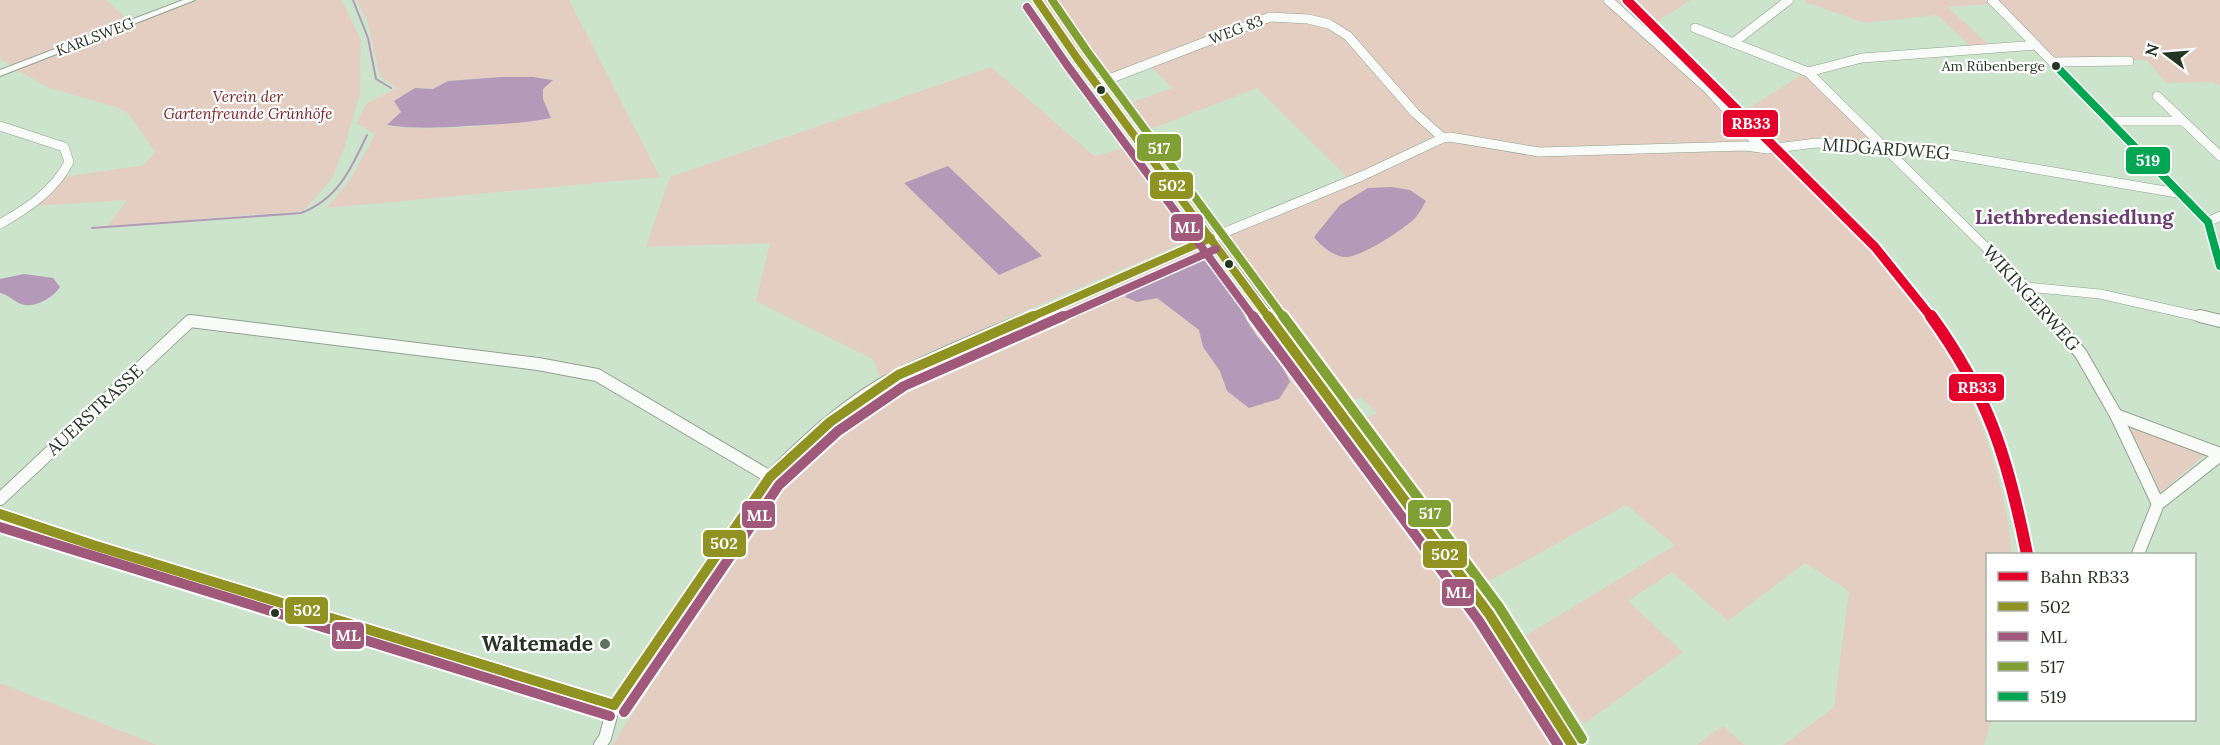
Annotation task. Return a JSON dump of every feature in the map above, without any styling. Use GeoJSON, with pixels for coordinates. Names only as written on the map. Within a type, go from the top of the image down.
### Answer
{"type":"FeatureCollection","features":[{"type":"Feature","properties":{"kind":"street","name":"KARLSWEG"},"geometry":{"type":"LineString","coordinates":[[0,73],[190,0]]}},
{"type":"Feature","properties":{"kind":"street"},"geometry":{"type":"LineString","coordinates":[[1037,0],[1096,84],[1489,614],[1572,745]]}},
{"type":"Feature","properties":{"kind":"street"},"geometry":{"type":"LineString","coordinates":[[1608,0],[1708,90],[1761,148]]}},
{"type":"Feature","properties":{"kind":"street"},"geometry":{"type":"LineString","coordinates":[[1734,43],[1789,0]]}},
{"type":"Feature","properties":{"kind":"street"},"geometry":{"type":"LineString","coordinates":[[1992,0],[2208,222],[2220,266]]}},
{"type":"Feature","properties":{"kind":"street","name":"WEG 83"},"geometry":{"type":"LineString","coordinates":[[1096,84],[1270,17],[1308,19],[1329,24],[1348,36],[1415,113],[1443,138]]}},
{"type":"Feature","properties":{"kind":"street","name":"WIKINGERWEG"},"geometry":{"type":"LineString","coordinates":[[1695,28],[1808,72],[2026,287],[2081,354],[2116,415],[2158,504]]}},
{"type":"Feature","properties":{"kind":"street"},"geometry":{"type":"LineString","coordinates":[[1808,72],[1862,58],[2036,45]]}},
{"type":"Feature","properties":{"kind":"street"},"geometry":{"type":"LineString","coordinates":[[2053,62],[2129,61]]}},
{"type":"Feature","properties":{"kind":"street"},"geometry":{"type":"LineString","coordinates":[[2157,96],[2220,156]]}},
{"type":"Feature","properties":{"kind":"street"},"geometry":{"type":"LineString","coordinates":[[2111,121],[2183,121]]}},
{"type":"Feature","properties":{"kind":"street"},"geometry":{"type":"LineString","coordinates":[[0,126],[64,147],[69,162],[65,172],[30,206],[0,224]]}},
{"type":"Feature","properties":{"kind":"street","name":"MIDGARDWEG"},"geometry":{"type":"LineString","coordinates":[[1443,138],[1450,137],[1539,152],[1745,146],[1761,148],[1816,143],[1884,146],[1945,152],[2183,194]]}},
{"type":"Feature","properties":{"kind":"street"},"geometry":{"type":"LineString","coordinates":[[600,745],[605,738],[614,705],[770,477],[791,454],[866,394],[898,375],[1211,238],[1362,176],[1443,138]]}},
{"type":"Feature","properties":{"kind":"street"},"geometry":{"type":"LineString","coordinates":[[2208,222],[2220,216]]}},
{"type":"Feature","properties":{"kind":"street"},"geometry":{"type":"LineString","coordinates":[[2026,287],[2065,287],[2096,291],[2220,321]]}},
{"type":"Feature","properties":{"kind":"street","name":"AUERSTRASSE"},"geometry":{"type":"LineString","coordinates":[[0,499],[190,321],[538,364],[597,375],[770,477]]}},
{"type":"Feature","properties":{"kind":"street"},"geometry":{"type":"LineString","coordinates":[[2116,415],[2220,454]]}},
{"type":"Feature","properties":{"kind":"street"},"geometry":{"type":"LineString","coordinates":[[2139,553],[2158,504],[2220,454]]}},
{"type":"Feature","properties":{"kind":"street"},"geometry":{"type":"LineString","coordinates":[[0,514],[104,549],[614,705]]}},
{"type":"Feature","properties":{"kind":"green space"},"geometry":{"type":"Polygon","coordinates":[[[0,0],[106,0],[129,21],[12,67],[0,58],[0,0]]]}},
{"type":"Feature","properties":{"kind":"green space","name":"Verein der Gartenfreunde Grünhöfe"},"geometry":{"type":"Polygon","coordinates":[[[196,0],[342,0],[361,40],[360,93],[344,149],[331,180],[303,211],[108,226],[127,200],[33,206],[64,177],[144,165],[155,152],[129,114],[116,107],[50,88],[16,70],[196,0]]]}},
{"type":"Feature","properties":{"kind":"green space"},"geometry":{"type":"Polygon","coordinates":[[[357,0],[569,0],[660,177],[327,208],[352,177],[375,134],[356,123],[367,103],[397,88],[380,76],[368,23],[357,0]],[[533,77],[448,81],[433,89],[415,88],[398,105],[401,112],[388,126],[449,128],[551,118],[543,99],[543,89],[552,79],[533,77]]]}},
{"type":"Feature","properties":{"kind":"green space"},"geometry":{"type":"Polygon","coordinates":[[[1042,0],[1623,0],[1765,143],[1541,149],[1440,134],[1349,179],[1257,88],[1143,132],[1122,106],[1172,88],[1146,62],[1101,78],[1068,38],[1042,0]]]}},
{"type":"Feature","properties":{"kind":"green space"},"geometry":{"type":"Polygon","coordinates":[[[1632,0],[1691,0],[1655,23],[1632,0]]]}},
{"type":"Feature","properties":{"kind":"green space"},"geometry":{"type":"Polygon","coordinates":[[[1808,0],[1984,0],[1992,4],[1948,7],[1990,46],[1971,47],[1937,15],[1865,23],[1805,2],[1808,0]]]}},
{"type":"Feature","properties":{"kind":"green space"},"geometry":{"type":"Polygon","coordinates":[[[1995,0],[2220,0],[2220,86],[2212,82],[2166,83],[2147,60],[2054,60],[1995,0]]]}},
{"type":"Feature","properties":{"kind":"green space"},"geometry":{"type":"Polygon","coordinates":[[[991,67],[1094,156],[1132,146],[1195,230],[1193,239],[920,356],[880,378],[873,359],[756,301],[770,243],[646,247],[670,177],[991,67]]]}},
{"type":"Feature","properties":{"kind":"green space"},"geometry":{"type":"Polygon","coordinates":[[[1803,74],[1874,143],[1785,145],[1749,108],[1803,74]]]}},
{"type":"Feature","properties":{"kind":"green space"},"geometry":{"type":"Polygon","coordinates":[[[1449,141],[1514,152],[1772,150],[1855,234],[1915,300],[1943,342],[1983,430],[1999,479],[2012,553],[1986,553],[1986,721],[1992,721],[1984,745],[1783,745],[1834,707],[1849,591],[1805,563],[1728,621],[1672,572],[1628,601],[1683,652],[1584,724],[1522,638],[1675,545],[1626,505],[1484,584],[1359,422],[1377,413],[1360,397],[1346,405],[1224,237],[1449,141]]]}},
{"type":"Feature","properties":{"kind":"green space"},"geometry":{"type":"Polygon","coordinates":[[[1197,250],[1211,251],[1475,611],[1558,745],[612,745],[785,480],[841,423],[911,378],[1197,250]]]}},
{"type":"Feature","properties":{"kind":"green space"},"geometry":{"type":"Polygon","coordinates":[[[2128,424],[2206,454],[2161,492],[2128,424]]]}},
{"type":"Feature","properties":{"kind":"green space"},"geometry":{"type":"Polygon","coordinates":[[[0,683],[157,745],[0,745],[0,683]]]}},
{"type":"Feature","properties":{"kind":"green space"},"geometry":{"type":"Polygon","coordinates":[[[1723,726],[1745,745],[1697,745],[1723,726]]]}},
{"type":"Feature","properties":{"kind":"shaded area"},"geometry":{"type":"Polygon","coordinates":[[[533,77],[553,80],[543,89],[543,99],[551,118],[519,123],[447,127],[417,128],[387,125],[401,112],[394,101],[415,88],[433,89],[448,81],[533,77]]]}},
{"type":"Feature","properties":{"kind":"shaded area"},"geometry":{"type":"Polygon","coordinates":[[[948,166],[1042,256],[999,275],[904,183],[948,166]]]}},
{"type":"Feature","properties":{"kind":"shaded area"},"geometry":{"type":"Polygon","coordinates":[[[1391,187],[1410,190],[1426,201],[1416,217],[1393,235],[1360,253],[1344,257],[1327,250],[1314,237],[1340,205],[1368,188],[1391,187]]]}},
{"type":"Feature","properties":{"kind":"shaded area"},"geometry":{"type":"Polygon","coordinates":[[[1206,260],[1223,278],[1247,321],[1287,375],[1290,382],[1279,399],[1249,408],[1227,391],[1220,371],[1203,347],[1199,330],[1157,298],[1137,302],[1125,297],[1137,283],[1179,266],[1206,260]]]}},
{"type":"Feature","properties":{"kind":"shaded area"},"geometry":{"type":"Polygon","coordinates":[[[24,274],[53,278],[60,287],[47,299],[28,305],[0,293],[0,279],[24,274]]]}},
{"type":"Feature","properties":{"kind":"waterway"},"geometry":{"type":"LineString","coordinates":[[353,0],[368,38],[376,79],[391,88]]}},
{"type":"Feature","properties":{"kind":"waterway"},"geometry":{"type":"LineString","coordinates":[[92,228],[301,213],[325,200],[342,182],[367,135]]}},
{"type":"Feature","properties":{"kind":"rail line","name":"RB33"},"geometry":{"type":"LineString","coordinates":[[1627,0],[1875,247],[1929,312],[1960,359],[1987,408],[2011,478],[2027,553]]}},
{"type":"Feature","properties":{"kind":"transit line","name":"502"},"geometry":{"type":"LineString","coordinates":[[1037,0],[1077,58],[1489,614],[1572,745]]}},
{"type":"Feature","properties":{"kind":"transit line","name":"517"},"geometry":{"type":"LineString","coordinates":[[1052,0],[1087,51],[1499,607],[1582,739]]}},
{"type":"Feature","properties":{"kind":"transit line","name":"ML"},"geometry":{"type":"LineString","coordinates":[[1027,7],[1067,65],[1479,621],[1558,745]]}},
{"type":"Feature","properties":{"kind":"transit line","name":"519"},"geometry":{"type":"LineString","coordinates":[[2056,66],[2208,222],[2220,266]]}},
{"type":"Feature","properties":{"kind":"transit line","name":"502"},"geometry":{"type":"LineString","coordinates":[[614,705],[770,477],[830,422],[898,375],[1211,238]]}},
{"type":"Feature","properties":{"kind":"transit line","name":"ML"},"geometry":{"type":"LineString","coordinates":[[624,712],[779,485],[838,431],[904,386],[1216,249]]}},
{"type":"Feature","properties":{"kind":"transit line","name":"502"},"geometry":{"type":"LineString","coordinates":[[0,514],[93,545],[614,705]]}},
{"type":"Feature","properties":{"kind":"transit line","name":"ML"},"geometry":{"type":"LineString","coordinates":[[0,527],[610,716]]}},
{"type":"Feature","properties":{"kind":"place","name":"Am Rübenberge"},"geometry":{"type":"Point","coordinates":[2056,66]}},
{"type":"Feature","properties":{"kind":"place","name":"Waltemade"},"geometry":{"type":"Point","coordinates":[605,644]}},
{"type":"Feature","properties":{"kind":"district","name":"Liethbredensiedlung"},"geometry":{"type":"Point","coordinates":[2074,217]}}]}
